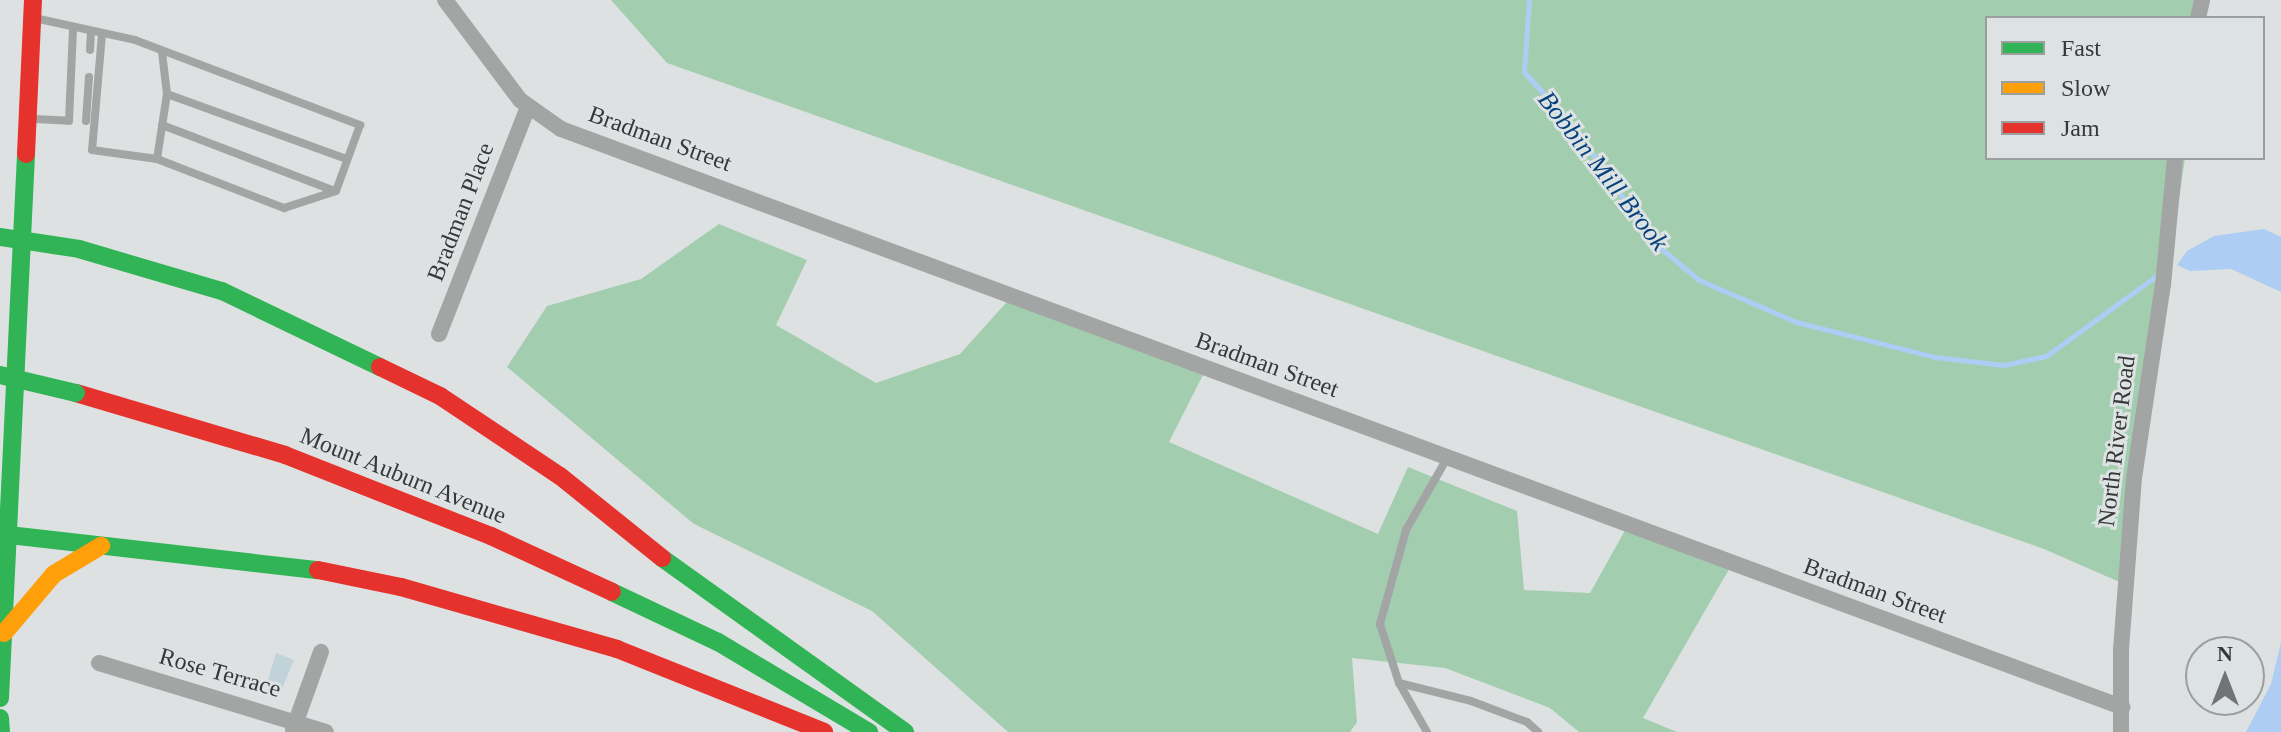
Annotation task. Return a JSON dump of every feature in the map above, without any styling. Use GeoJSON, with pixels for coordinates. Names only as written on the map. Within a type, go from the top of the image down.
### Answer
{"type":"FeatureCollection","features":[{"type":"Feature","properties":{"kind":"main road"},"geometry":{"type":"LineString","coordinates":[[0,698],[5,535],[33,9]]}},
{"type":"Feature","properties":{"kind":"main road"},"geometry":{"type":"LineString","coordinates":[[24,190],[34,215],[79,249]]}},
{"type":"Feature","properties":{"kind":"main road"},"geometry":{"type":"LineString","coordinates":[[0,237],[79,249],[222,291],[440,396],[560,476],[711,598],[900,729]]}},
{"type":"Feature","properties":{"kind":"main road","name":"Mount Auburn Avenue"},"geometry":{"type":"LineString","coordinates":[[0,375],[76,393],[285,455],[491,536],[718,642],[869,732]]}},
{"type":"Feature","properties":{"kind":"main road"},"geometry":{"type":"LineString","coordinates":[[5,535],[339,572],[458,602],[617,649],[824,732]]}},
{"type":"Feature","properties":{"kind":"main road"},"geometry":{"type":"LineString","coordinates":[[2,633],[39,587],[101,546]]}},
{"type":"Feature","properties":{"kind":"main road","name":"Mount Auburn Avenue"},"geometry":{"type":"LineString","coordinates":[[770,672],[900,729]]}},
{"type":"Feature","properties":{"kind":"main road"},"geometry":{"type":"LineString","coordinates":[[0,718],[1,732]]}},
{"type":"Feature","properties":{"kind":"street","name":"Bradman Street"},"geometry":{"type":"LineString","coordinates":[[445,0],[528,107],[561,129],[2122,707]]}},
{"type":"Feature","properties":{"kind":"street","name":"Bradman Place"},"geometry":{"type":"LineString","coordinates":[[439,334],[528,107]]}},
{"type":"Feature","properties":{"kind":"street","name":"North River Road"},"geometry":{"type":"LineString","coordinates":[[2121,732],[2134,478],[2163,285],[2175,160]]}},
{"type":"Feature","properties":{"kind":"street"},"geometry":{"type":"LineString","coordinates":[[295,727],[321,652]]}},
{"type":"Feature","properties":{"kind":"street","name":"Rose Terrace"},"geometry":{"type":"LineString","coordinates":[[99,663],[295,727],[326,732]]}},
{"type":"Feature","properties":{"kind":"lane"},"geometry":{"type":"LineString","coordinates":[[33,9],[73,28],[162,52],[360,125],[336,191]]}},
{"type":"Feature","properties":{"kind":"lane"},"geometry":{"type":"LineString","coordinates":[[69,121],[73,28]]}},
{"type":"Feature","properties":{"kind":"lane"},"geometry":{"type":"LineString","coordinates":[[90,50],[91,32]]}},
{"type":"Feature","properties":{"kind":"lane"},"geometry":{"type":"LineString","coordinates":[[91,122],[102,34]]}},
{"type":"Feature","properties":{"kind":"lane"},"geometry":{"type":"LineString","coordinates":[[157,159],[167,94],[162,52]]}},
{"type":"Feature","properties":{"kind":"lane"},"geometry":{"type":"LineString","coordinates":[[89,77],[92,150],[157,159],[284,208],[336,191]]}},
{"type":"Feature","properties":{"kind":"lane"},"geometry":{"type":"LineString","coordinates":[[167,94],[347,159]]}},
{"type":"Feature","properties":{"kind":"lane"},"geometry":{"type":"LineString","coordinates":[[28,119],[91,122]]}},
{"type":"Feature","properties":{"kind":"lane"},"geometry":{"type":"LineString","coordinates":[[162,125],[336,191]]}},
{"type":"Feature","properties":{"kind":"lane"},"geometry":{"type":"LineString","coordinates":[[1427,732],[1399,683],[1380,624],[1406,530],[1447,458]]}},
{"type":"Feature","properties":{"kind":"lane"},"geometry":{"type":"LineString","coordinates":[[1399,683],[1471,701],[1527,722],[1538,732]]}},
{"type":"Feature","properties":{"kind":"green space"},"geometry":{"type":"Polygon","coordinates":[[[611,0],[2207,0],[2205,16],[1985,16],[1985,160],[2185,160],[2124,584],[2044,549],[667,63],[611,0]]]}},
{"type":"Feature","properties":{"kind":"green space"},"geometry":{"type":"Polygon","coordinates":[[[719,224],[807,260],[776,325],[876,383],[960,354],[1013,295],[1206,369],[1169,442],[1378,534],[1408,467],[1517,511],[1524,590],[1590,593],[1628,525],[1732,564],[1643,718],[1677,732],[1579,732],[1550,708],[1445,668],[1352,658],[1357,722],[1350,732],[1008,732],[872,611],[694,524],[507,367],[547,306],[641,279],[719,224]]]}},
{"type":"Feature","properties":{"kind":"water"},"geometry":{"type":"Polygon","coordinates":[[[2264,229],[2281,237],[2281,292],[2231,269],[2190,271],[2177,265],[2187,251],[2214,236],[2264,229]]]}},
{"type":"Feature","properties":{"kind":"water"},"geometry":{"type":"Polygon","coordinates":[[[2281,642],[2281,732],[2246,732],[2254,716],[2265,716],[2265,696],[2271,684],[2281,642]]]}},
{"type":"Feature","properties":{"kind":"building"},"geometry":{"type":"Polygon","coordinates":[[[276,653],[294,660],[281,691],[266,686],[276,653]]]}},
{"type":"Feature","properties":{"kind":"waterway","name":"Bobbin Mill Brook"},"geometry":{"type":"LineString","coordinates":[[1529,0],[1524,72],[1575,128],[1652,241],[1699,280],[1796,322],[1935,357],[2004,365],[2046,356],[2159,274]]}},
{"type":"Feature","properties":{"kind":"traffic: fast"},"geometry":{"type":"LineString","coordinates":[[0,698],[26,154]]}},
{"type":"Feature","properties":{"kind":"traffic: fast"},"geometry":{"type":"LineString","coordinates":[[0,237],[79,249],[222,291],[380,367]]}},
{"type":"Feature","properties":{"kind":"traffic: fast"},"geometry":{"type":"LineString","coordinates":[[0,375],[76,393]]}},
{"type":"Feature","properties":{"kind":"traffic: fast"},"geometry":{"type":"LineString","coordinates":[[0,534],[318,570]]}},
{"type":"Feature","properties":{"kind":"traffic: fast"},"geometry":{"type":"LineString","coordinates":[[662,558],[905,732]]}},
{"type":"Feature","properties":{"kind":"traffic: fast"},"geometry":{"type":"LineString","coordinates":[[612,592],[718,642],[869,732]]}},
{"type":"Feature","properties":{"kind":"traffic: fast"},"geometry":{"type":"LineString","coordinates":[[0,718],[1,732]]}},
{"type":"Feature","properties":{"kind":"traffic: slow"},"geometry":{"type":"LineString","coordinates":[[4,633],[54,574],[101,546]]}},
{"type":"Feature","properties":{"kind":"traffic: jam"},"geometry":{"type":"LineString","coordinates":[[26,154],[33,0]]}},
{"type":"Feature","properties":{"kind":"traffic: jam"},"geometry":{"type":"LineString","coordinates":[[380,367],[440,396],[560,476],[662,558]]}},
{"type":"Feature","properties":{"kind":"traffic: jam"},"geometry":{"type":"LineString","coordinates":[[76,393],[285,455],[491,536],[612,592]]}},
{"type":"Feature","properties":{"kind":"traffic: jam"},"geometry":{"type":"LineString","coordinates":[[318,570],[401,587],[617,649],[824,732]]}}]}
